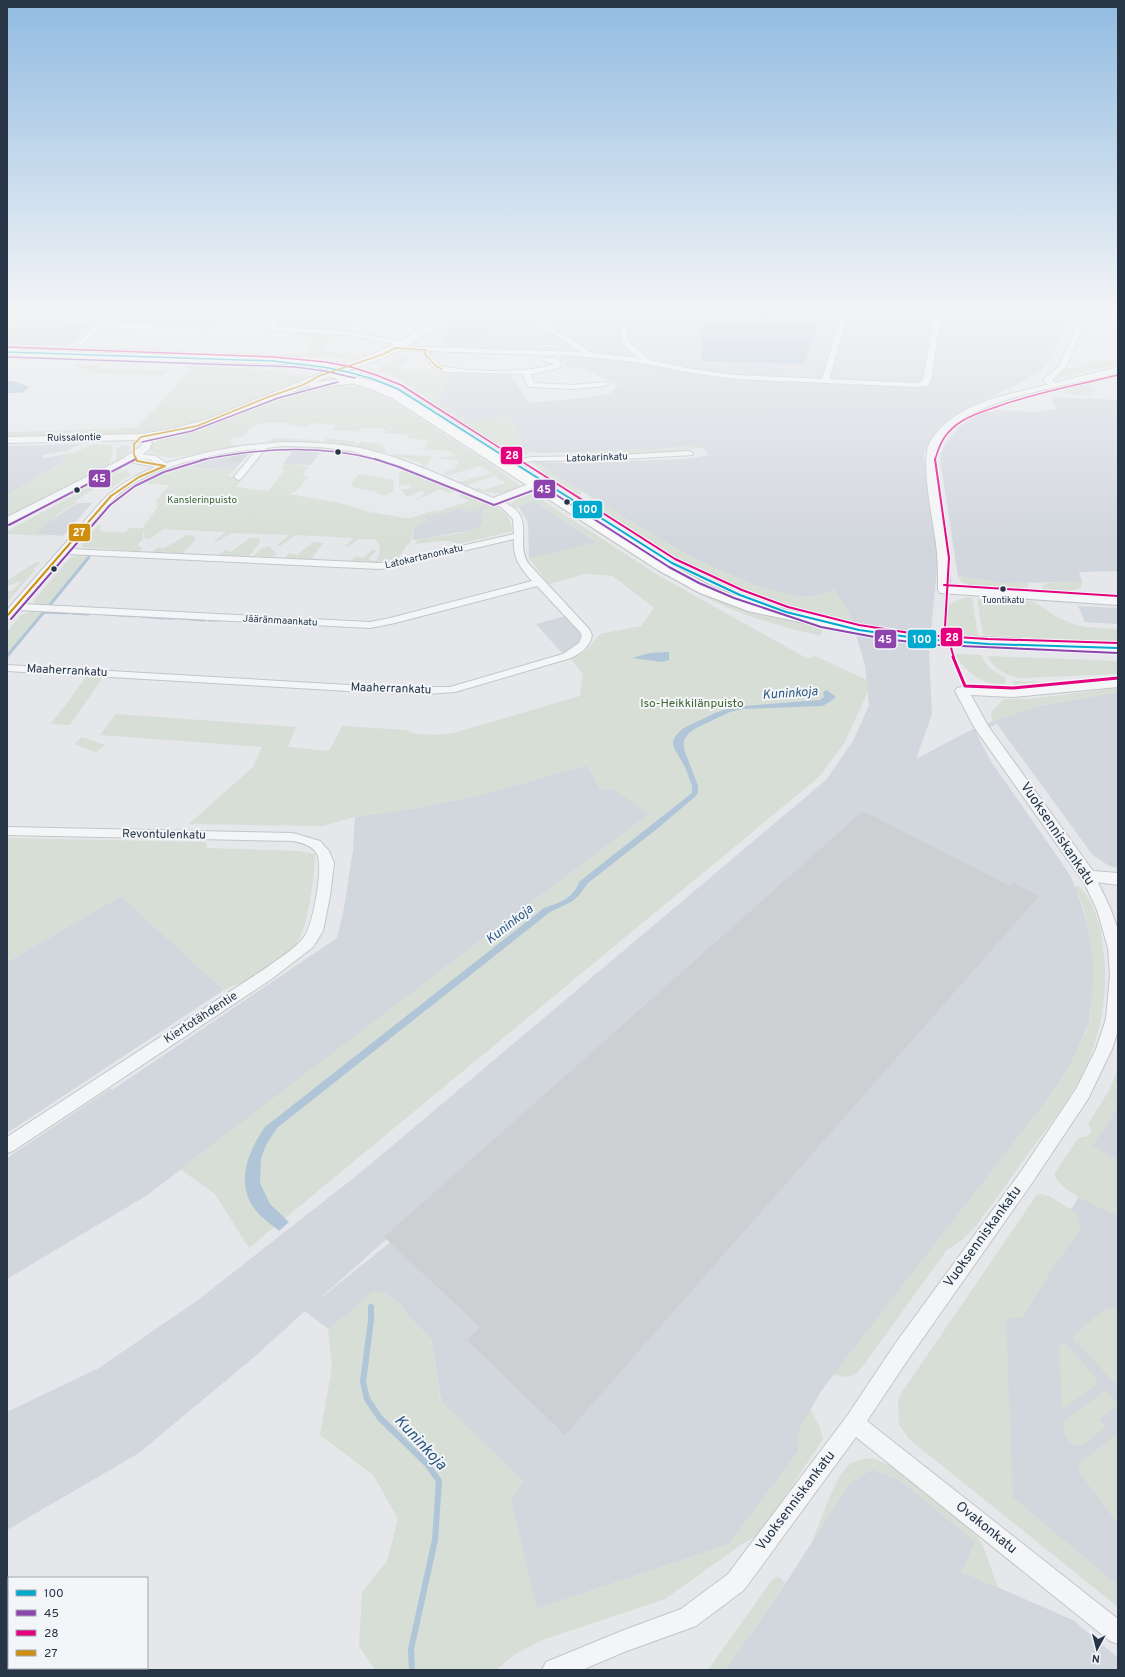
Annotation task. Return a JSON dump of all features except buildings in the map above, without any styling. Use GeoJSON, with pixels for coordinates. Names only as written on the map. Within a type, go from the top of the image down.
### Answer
{"type":"FeatureCollection","features":[{"type":"Feature","properties":{"kind":"main road"},"geometry":{"type":"LineString","coordinates":[[390,385],[398,389],[543,486],[672,563],[701,579],[736,594],[823,622],[886,634],[939,640],[1118,648]]}},
{"type":"Feature","properties":{"kind":"street"},"geometry":{"type":"LineString","coordinates":[[293,388],[302,385]]}},
{"type":"Feature","properties":{"kind":"street"},"geometry":{"type":"LineString","coordinates":[[293,388],[310,385]]}},
{"type":"Feature","properties":{"kind":"street"},"geometry":{"type":"LineString","coordinates":[[549,385],[573,387],[592,385]]}},
{"type":"Feature","properties":{"kind":"street"},"geometry":{"type":"LineString","coordinates":[[1056,385],[1000,399],[970,411],[945,429],[933,446],[930,461],[943,553],[944,590],[1118,601]]}},
{"type":"Feature","properties":{"kind":"street","name":"Ruissalontie"},"geometry":{"type":"LineString","coordinates":[[7,440],[141,437],[163,434],[197,426],[293,388]]}},
{"type":"Feature","properties":{"kind":"street"},"geometry":{"type":"LineString","coordinates":[[7,521],[134,455],[145,448],[147,443],[141,437]]}},
{"type":"Feature","properties":{"kind":"street","name":"Maaherrankatu"},"geometry":{"type":"LineString","coordinates":[[7,668],[388,690],[451,690],[567,656],[577,650],[587,639],[585,631],[522,562],[519,555],[520,528],[516,515],[500,499],[366,452],[320,445],[262,446],[223,451],[165,466]]}},
{"type":"Feature","properties":{"kind":"street"},"geometry":{"type":"LineString","coordinates":[[238,477],[260,451],[262,446]]}},
{"type":"Feature","properties":{"kind":"street","name":"Latokarinkatu"},"geometry":{"type":"LineString","coordinates":[[511,464],[532,459],[605,458],[689,453]]}},
{"type":"Feature","properties":{"kind":"street"},"geometry":{"type":"LineString","coordinates":[[134,455],[137,461],[165,466]]}},
{"type":"Feature","properties":{"kind":"street"},"geometry":{"type":"LineString","coordinates":[[7,616],[111,496],[139,478],[165,466]]}},
{"type":"Feature","properties":{"kind":"street"},"geometry":{"type":"LineString","coordinates":[[500,499],[511,498],[543,486]]}},
{"type":"Feature","properties":{"kind":"street","name":"Latokartanonkatu"},"geometry":{"type":"LineString","coordinates":[[64,551],[379,566],[390,565],[520,535]]}},
{"type":"Feature","properties":{"kind":"street","name":"Jääränmaankatu"},"geometry":{"type":"LineString","coordinates":[[15,607],[370,625],[539,582]]}},
{"type":"Feature","properties":{"kind":"street","name":"Vuoksenniskankatu"},"geometry":{"type":"LineString","coordinates":[[554,1670],[624,1641],[688,1618],[736,1582],[854,1423],[902,1351],[1028,1175],[1082,1094],[1104,1049],[1114,1019],[1115,1011],[1117,975],[1115,948],[1104,910],[1088,876],[982,727],[962,691],[1013,693],[1118,683]]}},
{"type":"Feature","properties":{"kind":"street","name":"Revontulenkatu"},"geometry":{"type":"LineString","coordinates":[[7,831],[286,836],[309,840],[319,847]]}},
{"type":"Feature","properties":{"kind":"street","name":"Kiertotähdentie"},"geometry":{"type":"LineString","coordinates":[[7,1146],[268,974],[308,943],[318,923],[328,863],[323,850],[319,847]]}},
{"type":"Feature","properties":{"kind":"street"},"geometry":{"type":"LineString","coordinates":[[1088,876],[1118,879]]}},
{"type":"Feature","properties":{"kind":"street","name":"Ovakonkatu"},"geometry":{"type":"LineString","coordinates":[[854,1423],[1118,1633]]}},
{"type":"Feature","properties":{"kind":"shaded area"},"geometry":{"type":"Polygon","coordinates":[[[446,385],[518,385],[529,403],[609,394],[618,385],[1015,385],[950,418],[940,427],[926,447],[924,457],[937,552],[937,568],[929,652],[932,714],[916,759],[965,733],[993,721],[1039,706],[1118,692],[1118,868],[1109,866],[1092,854],[997,724],[976,733],[990,760],[1071,877],[1087,923],[1093,954],[1094,980],[1089,1023],[1069,1068],[1044,1104],[821,1391],[798,1432],[798,1452],[729,1544],[516,1616],[445,1427],[431,1339],[409,1317],[401,1305],[386,1293],[347,1315],[328,1329],[305,1311],[252,1359],[139,1453],[7,1530],[7,1412],[99,1368],[198,1300],[360,1173],[827,779],[854,739],[869,705],[865,665],[850,615],[834,590],[829,593],[803,598],[756,586],[693,558],[641,528],[535,462],[567,463],[686,459],[709,455],[701,446],[601,452],[542,453],[517,451],[438,402],[446,385]],[[836,838],[316,1302],[387,1245],[836,838]]]}},
{"type":"Feature","properties":{"kind":"shaded area"},"geometry":{"type":"Polygon","coordinates":[[[1051,397],[1118,400],[1118,571],[1079,572],[1082,582],[1001,583],[958,576],[940,459],[945,444],[964,423],[984,411],[993,412],[995,410],[1033,412],[1056,409],[1051,397]]]}},
{"type":"Feature","properties":{"kind":"shaded area"},"geometry":{"type":"Polygon","coordinates":[[[81,444],[66,451],[42,455],[43,458],[67,454],[62,463],[7,495],[7,446],[81,444]]]}},
{"type":"Feature","properties":{"kind":"shaded area"},"geometry":{"type":"Polygon","coordinates":[[[295,447],[323,448],[311,465],[283,464],[295,447]]]}},
{"type":"Feature","properties":{"kind":"shaded area"},"geometry":{"type":"Polygon","coordinates":[[[237,451],[250,452],[234,470],[186,467],[189,464],[188,463],[237,451]]]}},
{"type":"Feature","properties":{"kind":"shaded area"},"geometry":{"type":"Polygon","coordinates":[[[476,499],[491,505],[481,512],[483,522],[478,529],[413,540],[415,519],[476,499]]]}},
{"type":"Feature","properties":{"kind":"shaded area"},"geometry":{"type":"Polygon","coordinates":[[[534,501],[598,543],[529,558],[528,522],[518,506],[534,501]]]}},
{"type":"Feature","properties":{"kind":"shaded area"},"geometry":{"type":"Polygon","coordinates":[[[78,503],[92,503],[63,536],[36,534],[46,523],[78,503]]]}},
{"type":"Feature","properties":{"kind":"shaded area"},"geometry":{"type":"Polygon","coordinates":[[[1078,606],[1118,608],[1118,624],[1085,622],[1078,606]]]}},
{"type":"Feature","properties":{"kind":"shaded area"},"geometry":{"type":"Polygon","coordinates":[[[566,616],[580,632],[581,639],[580,643],[569,651],[562,653],[536,624],[566,616]]]}},
{"type":"Feature","properties":{"kind":"shaded area"},"geometry":{"type":"Polygon","coordinates":[[[587,765],[601,790],[613,788],[649,814],[146,1196],[7,1279],[7,1158],[111,1088],[112,1090],[337,938],[344,908],[353,850],[355,817],[416,808],[477,796],[587,765]]]}},
{"type":"Feature","properties":{"kind":"shaded area"},"geometry":{"type":"Polygon","coordinates":[[[121,896],[224,990],[7,1133],[7,962],[121,896]]]}},
{"type":"Feature","properties":{"kind":"shaded area"},"geometry":{"type":"Polygon","coordinates":[[[1118,1106],[1118,1161],[1092,1146],[1118,1106]]]}},
{"type":"Feature","properties":{"kind":"shaded area"},"geometry":{"type":"Polygon","coordinates":[[[1089,1181],[1118,1193],[1118,1586],[982,1472],[964,1377],[1089,1181]]]}},
{"type":"Feature","properties":{"kind":"shaded area"},"geometry":{"type":"Polygon","coordinates":[[[872,1469],[900,1480],[976,1542],[962,1572],[1073,1620],[1118,1658],[1118,1670],[725,1670],[787,1581],[849,1484],[872,1469]]]}},
{"type":"Feature","properties":{"kind":"green space"},"geometry":{"type":"Polygon","coordinates":[[[176,385],[289,385],[210,419],[168,431],[135,434],[7,436],[7,432],[137,428],[176,385]]]}},
{"type":"Feature","properties":{"kind":"green space"},"geometry":{"type":"Polygon","coordinates":[[[341,385],[363,388],[385,396],[520,485],[509,491],[491,493],[474,489],[479,488],[484,490],[505,483],[495,476],[469,484],[468,486],[456,481],[463,481],[491,473],[480,466],[448,476],[443,474],[446,471],[455,469],[459,461],[440,459],[441,457],[456,456],[449,451],[421,449],[425,448],[429,441],[426,440],[407,438],[409,435],[384,433],[396,425],[385,431],[381,428],[362,428],[357,434],[355,434],[357,431],[332,430],[336,425],[313,423],[308,427],[283,423],[263,424],[250,428],[243,436],[229,439],[233,445],[257,443],[170,458],[152,453],[150,447],[152,444],[165,436],[211,424],[287,393],[311,387],[341,385]]]}},
{"type":"Feature","properties":{"kind":"green space"},"geometry":{"type":"Polygon","coordinates":[[[408,385],[446,385],[438,402],[469,421],[509,416],[522,443],[521,448],[531,454],[520,453],[505,448],[469,427],[408,385]]]}},
{"type":"Feature","properties":{"kind":"green space"},"geometry":{"type":"Polygon","coordinates":[[[1089,385],[1096,391],[1089,394],[1073,395],[1066,393],[1064,390],[1077,386],[1089,385]]]}},
{"type":"Feature","properties":{"kind":"green space"},"geometry":{"type":"Polygon","coordinates":[[[326,438],[357,442],[353,446],[325,442],[326,438]]]}},
{"type":"Feature","properties":{"kind":"green space"},"geometry":{"type":"Polygon","coordinates":[[[270,439],[321,440],[319,442],[268,442],[270,439]]]}},
{"type":"Feature","properties":{"kind":"green space"},"geometry":{"type":"Polygon","coordinates":[[[360,442],[382,444],[386,453],[355,446],[360,442]]]}},
{"type":"Feature","properties":{"kind":"green space"},"geometry":{"type":"Polygon","coordinates":[[[94,444],[113,447],[110,464],[7,518],[7,495],[62,463],[67,454],[94,444]]]}},
{"type":"Feature","properties":{"kind":"green space"},"geometry":{"type":"Polygon","coordinates":[[[128,445],[130,448],[126,455],[120,460],[116,461],[117,448],[128,445]]]}},
{"type":"Feature","properties":{"kind":"green space"},"geometry":{"type":"Polygon","coordinates":[[[689,445],[692,447],[701,446],[702,448],[658,453],[617,455],[586,454],[578,452],[684,448],[682,446],[689,445]]]}},
{"type":"Feature","properties":{"kind":"green space"},"geometry":{"type":"Polygon","coordinates":[[[390,455],[429,455],[432,457],[426,466],[421,467],[422,464],[406,458],[400,459],[390,455]]]}},
{"type":"Feature","properties":{"kind":"green space"},"geometry":{"type":"Polygon","coordinates":[[[535,462],[582,491],[577,498],[544,477],[546,475],[533,463],[535,462]]]}},
{"type":"Feature","properties":{"kind":"green space","name":"Kanslerinpuisto"},"geometry":{"type":"Polygon","coordinates":[[[188,463],[189,464],[187,467],[190,468],[234,470],[228,476],[243,478],[236,487],[268,491],[285,470],[281,469],[284,464],[309,466],[302,477],[309,476],[296,491],[289,494],[339,503],[370,512],[405,518],[411,518],[435,510],[437,512],[469,501],[458,496],[463,493],[486,503],[480,508],[466,512],[462,508],[425,517],[427,521],[414,528],[411,542],[406,546],[398,559],[376,562],[350,561],[356,556],[363,558],[372,550],[376,551],[369,558],[370,560],[376,561],[380,550],[375,539],[359,539],[348,547],[345,546],[354,538],[296,535],[280,546],[277,545],[289,535],[232,533],[216,542],[214,541],[226,532],[163,529],[149,539],[144,538],[143,531],[143,539],[137,545],[143,549],[139,551],[82,547],[82,544],[98,525],[101,525],[99,531],[124,533],[130,528],[145,527],[144,526],[159,505],[156,505],[158,502],[155,502],[169,485],[141,483],[188,463]]]}},
{"type":"Feature","properties":{"kind":"green space"},"geometry":{"type":"Polygon","coordinates":[[[120,467],[123,467],[122,470],[13,525],[7,525],[120,467]]]}},
{"type":"Feature","properties":{"kind":"green space"},"geometry":{"type":"Polygon","coordinates":[[[126,470],[131,475],[109,489],[99,486],[75,501],[78,502],[56,515],[57,516],[46,523],[36,534],[51,536],[7,534],[7,531],[99,482],[126,470]]]}},
{"type":"Feature","properties":{"kind":"green space"},"geometry":{"type":"Polygon","coordinates":[[[403,470],[456,491],[449,493],[440,489],[419,499],[412,499],[420,498],[425,492],[421,491],[407,497],[401,489],[409,489],[412,486],[408,484],[399,486],[399,473],[403,470]]]}},
{"type":"Feature","properties":{"kind":"green space"},"geometry":{"type":"Polygon","coordinates":[[[359,474],[394,480],[393,491],[383,495],[376,493],[376,491],[354,488],[351,484],[359,474]]]}},
{"type":"Feature","properties":{"kind":"green space","name":"Iso-Heikkilänpuisto"},"geometry":{"type":"Polygon","coordinates":[[[533,494],[656,574],[808,659],[815,656],[867,680],[868,691],[845,742],[819,777],[249,1248],[215,1194],[180,1169],[649,814],[613,789],[601,790],[587,765],[477,796],[416,808],[355,817],[323,826],[189,824],[253,767],[262,747],[100,735],[116,714],[296,727],[288,747],[329,751],[342,726],[406,730],[415,734],[439,735],[453,733],[580,696],[583,674],[571,659],[587,650],[600,634],[641,626],[654,608],[613,576],[585,574],[549,584],[529,558],[597,542],[534,501],[518,506],[517,508],[512,506],[512,502],[519,497],[533,494]]]}},
{"type":"Feature","properties":{"kind":"green space"},"geometry":{"type":"Polygon","coordinates":[[[592,498],[693,558],[756,586],[807,598],[829,593],[834,589],[850,615],[852,622],[792,609],[732,588],[674,560],[635,535],[591,503],[589,501],[592,498]]]}},
{"type":"Feature","properties":{"kind":"green space"},"geometry":{"type":"Polygon","coordinates":[[[491,505],[499,509],[509,518],[512,531],[459,544],[449,541],[441,541],[415,544],[417,540],[424,538],[463,533],[479,527],[483,522],[481,512],[491,505]]]}},
{"type":"Feature","properties":{"kind":"green space"},"geometry":{"type":"Polygon","coordinates":[[[564,509],[733,605],[756,613],[823,628],[820,636],[747,615],[703,596],[642,561],[564,511],[564,509]]]}},
{"type":"Feature","properties":{"kind":"green space"},"geometry":{"type":"Polygon","coordinates":[[[187,535],[195,536],[195,540],[183,553],[152,552],[158,547],[164,548],[187,535]]]}},
{"type":"Feature","properties":{"kind":"green space"},"geometry":{"type":"Polygon","coordinates":[[[250,538],[260,539],[260,542],[249,556],[218,555],[225,550],[231,552],[250,538]]]}},
{"type":"Feature","properties":{"kind":"green space"},"geometry":{"type":"Polygon","coordinates":[[[310,543],[323,543],[311,559],[284,558],[290,553],[297,555],[311,544],[310,543]]]}},
{"type":"Feature","properties":{"kind":"green space"},"geometry":{"type":"Polygon","coordinates":[[[269,546],[277,554],[273,557],[254,556],[262,548],[269,546]]]}},
{"type":"Feature","properties":{"kind":"green space"},"geometry":{"type":"Polygon","coordinates":[[[75,556],[90,557],[51,605],[34,603],[34,600],[69,559],[75,556]]]}},
{"type":"Feature","properties":{"kind":"green space"},"geometry":{"type":"Polygon","coordinates":[[[36,562],[41,563],[33,569],[35,570],[7,602],[7,592],[13,590],[23,580],[7,586],[7,581],[36,562]]]}},
{"type":"Feature","properties":{"kind":"green space"},"geometry":{"type":"Polygon","coordinates":[[[958,576],[1001,583],[1028,583],[1028,588],[1011,591],[979,589],[965,584],[958,576]]]}},
{"type":"Feature","properties":{"kind":"green space"},"geometry":{"type":"Polygon","coordinates":[[[1082,582],[1081,588],[1065,592],[1044,591],[1042,586],[1047,583],[1082,582]]]}},
{"type":"Feature","properties":{"kind":"green space"},"geometry":{"type":"Polygon","coordinates":[[[968,597],[972,598],[978,635],[947,634],[946,616],[949,605],[968,597]]]}},
{"type":"Feature","properties":{"kind":"green space"},"geometry":{"type":"Polygon","coordinates":[[[977,599],[1031,601],[1055,616],[1070,623],[1085,627],[1118,629],[1118,642],[983,635],[977,599]]]}},
{"type":"Feature","properties":{"kind":"green space"},"geometry":{"type":"Polygon","coordinates":[[[31,611],[45,612],[9,657],[7,657],[7,632],[20,616],[31,611]]]}},
{"type":"Feature","properties":{"kind":"green space"},"geometry":{"type":"Polygon","coordinates":[[[954,654],[981,655],[985,663],[991,669],[1005,677],[1006,682],[1003,686],[987,682],[975,676],[964,667],[954,654]]]}},
{"type":"Feature","properties":{"kind":"green space"},"geometry":{"type":"Polygon","coordinates":[[[987,656],[1118,661],[1118,674],[1021,678],[1011,676],[1001,671],[993,665],[987,656]]]}},
{"type":"Feature","properties":{"kind":"green space"},"geometry":{"type":"Polygon","coordinates":[[[87,676],[103,677],[70,725],[51,724],[87,676]]]}},
{"type":"Feature","properties":{"kind":"green space"},"geometry":{"type":"Polygon","coordinates":[[[1015,681],[1042,682],[1046,684],[1011,687],[1015,681]]]}},
{"type":"Feature","properties":{"kind":"green space"},"geometry":{"type":"Polygon","coordinates":[[[1118,688],[1118,692],[1039,706],[993,721],[991,716],[992,711],[1004,699],[1029,699],[1118,688]]]}},
{"type":"Feature","properties":{"kind":"green space"},"geometry":{"type":"Polygon","coordinates":[[[82,737],[105,745],[96,752],[74,744],[82,737]]]}},
{"type":"Feature","properties":{"kind":"green space"},"geometry":{"type":"Polygon","coordinates":[[[7,838],[206,842],[207,848],[298,851],[315,854],[310,901],[301,936],[292,949],[282,959],[252,978],[224,990],[121,896],[7,962],[7,838]]]}},
{"type":"Feature","properties":{"kind":"green space"},"geometry":{"type":"Polygon","coordinates":[[[1075,886],[1079,886],[1093,907],[1102,939],[1105,963],[1104,996],[1099,1028],[1095,1044],[1082,1074],[1059,1112],[976,1226],[963,1239],[946,1251],[858,1372],[849,1377],[833,1375],[1044,1104],[1075,1055],[1085,1035],[1089,1024],[1091,1011],[1093,973],[1091,943],[1085,914],[1075,886]]]}},
{"type":"Feature","properties":{"kind":"green space"},"geometry":{"type":"Polygon","coordinates":[[[1118,1068],[1118,1106],[1092,1146],[1118,1161],[1118,1216],[1082,1199],[1064,1187],[1054,1174],[1079,1137],[1085,1137],[1091,1133],[1091,1128],[1088,1124],[1110,1089],[1118,1068]]]}},
{"type":"Feature","properties":{"kind":"green space"},"geometry":{"type":"Polygon","coordinates":[[[1040,1194],[1049,1196],[1078,1214],[1080,1230],[1053,1268],[1023,1317],[1006,1319],[1013,1498],[1118,1586],[1118,1607],[910,1440],[899,1425],[898,1401],[900,1395],[1036,1196],[1040,1194]]]}},
{"type":"Feature","properties":{"kind":"green space"},"geometry":{"type":"Polygon","coordinates":[[[372,1291],[386,1293],[401,1305],[409,1317],[431,1339],[440,1400],[524,1482],[511,1499],[537,1609],[729,1544],[798,1452],[798,1432],[810,1409],[820,1428],[823,1439],[760,1534],[738,1547],[665,1599],[542,1640],[514,1655],[496,1670],[375,1670],[359,1646],[362,1592],[387,1561],[398,1519],[373,1475],[320,1435],[332,1367],[328,1329],[347,1315],[372,1291]]]}},
{"type":"Feature","properties":{"kind":"green space"},"geometry":{"type":"Polygon","coordinates":[[[1105,1309],[1118,1309],[1118,1383],[1113,1381],[1074,1340],[1073,1336],[1105,1309]]]}},
{"type":"Feature","properties":{"kind":"green space"},"geometry":{"type":"Polygon","coordinates":[[[1064,1341],[1096,1378],[1095,1386],[1066,1407],[1062,1407],[1059,1347],[1064,1341]]]}},
{"type":"Feature","properties":{"kind":"green space"},"geometry":{"type":"Polygon","coordinates":[[[1106,1390],[1118,1404],[1099,1420],[1106,1427],[1083,1445],[1075,1446],[1065,1436],[1063,1422],[1106,1390]]]}},
{"type":"Feature","properties":{"kind":"green space"},"geometry":{"type":"Polygon","coordinates":[[[1115,1436],[1118,1439],[1118,1524],[1078,1471],[1082,1461],[1115,1436]]]}},
{"type":"Feature","properties":{"kind":"green space"},"geometry":{"type":"Polygon","coordinates":[[[873,1458],[896,1468],[975,1534],[983,1546],[998,1588],[962,1572],[975,1542],[900,1480],[872,1469],[849,1484],[812,1542],[838,1479],[849,1465],[861,1460],[873,1458]]]}},
{"type":"Feature","properties":{"kind":"green space"},"geometry":{"type":"Polygon","coordinates":[[[778,1576],[785,1583],[725,1670],[708,1670],[772,1580],[778,1576]]]}},
{"type":"Feature","properties":{"kind":"water"},"geometry":{"type":"Polygon","coordinates":[[[7,385],[25,385],[30,387],[22,393],[7,393],[7,385]]]}},
{"type":"Feature","properties":{"kind":"water"},"geometry":{"type":"Polygon","coordinates":[[[669,652],[669,660],[662,662],[632,658],[650,653],[669,652]]]}},
{"type":"Feature","properties":{"kind":"water"},"geometry":{"type":"Polygon","coordinates":[[[827,690],[836,697],[822,706],[743,709],[730,712],[696,728],[689,733],[684,740],[684,749],[698,786],[696,796],[588,883],[573,901],[550,912],[277,1128],[266,1145],[261,1159],[260,1183],[270,1204],[289,1222],[279,1231],[259,1214],[248,1198],[245,1188],[245,1177],[249,1156],[265,1127],[544,908],[560,902],[570,896],[577,888],[579,882],[692,793],[692,786],[685,767],[674,748],[673,743],[674,738],[682,729],[715,713],[732,707],[820,700],[824,697],[823,692],[827,690]]]}},
{"type":"Feature","properties":{"kind":"waterway"},"geometry":{"type":"LineString","coordinates":[[49,606],[89,557]]}},
{"type":"Feature","properties":{"kind":"waterway"},"geometry":{"type":"LineString","coordinates":[[7,656],[44,612],[68,613]]}},
{"type":"Feature","properties":{"kind":"waterway"},"geometry":{"type":"LineString","coordinates":[[72,613],[88,614]]}},
{"type":"Feature","properties":{"kind":"waterway"},"geometry":{"type":"LineString","coordinates":[[105,614],[135,616]]}},
{"type":"Feature","properties":{"kind":"waterway"},"geometry":{"type":"LineString","coordinates":[[141,616],[164,618]]}},
{"type":"Feature","properties":{"kind":"waterway"},"geometry":{"type":"LineString","coordinates":[[168,618],[176,618]]}},
{"type":"Feature","properties":{"kind":"waterway"},"geometry":{"type":"LineString","coordinates":[[180,618],[204,620]]}},
{"type":"Feature","properties":{"kind":"waterway"},"geometry":{"type":"LineString","coordinates":[[209,620],[217,620]]}},
{"type":"Feature","properties":{"kind":"waterway","name":"Kuninkoja"},"geometry":{"type":"LineString","coordinates":[[371,1307],[371,1320],[363,1382],[367,1399],[380,1418],[427,1464],[439,1481],[435,1540],[411,1649],[412,1670]]}},
{"type":"Feature","properties":{"kind":"transit line","name":"27"},"geometry":{"type":"LineString","coordinates":[[165,466],[137,461],[134,455],[134,444],[141,437],[197,426],[268,397],[302,385]]}},
{"type":"Feature","properties":{"kind":"transit line","name":"45"},"geometry":{"type":"LineString","coordinates":[[142,442],[192,431],[278,398],[324,385]]}},
{"type":"Feature","properties":{"kind":"transit line","name":"100"},"geometry":{"type":"LineString","coordinates":[[389,385],[398,389],[672,563],[717,585],[763,604],[834,625],[923,639],[988,644],[1118,648]]}},
{"type":"Feature","properties":{"kind":"transit line","name":"28"},"geometry":{"type":"LineString","coordinates":[[401,385],[675,559],[719,581],[764,599],[835,620],[891,631],[923,635],[988,639],[1118,643]]}},
{"type":"Feature","properties":{"kind":"transit line","name":"28"},"geometry":{"type":"LineString","coordinates":[[1075,385],[1018,399],[980,412],[962,421],[949,432],[939,445],[935,461],[949,558],[945,627],[952,654],[965,686],[1013,688],[1118,678]]}},
{"type":"Feature","properties":{"kind":"transit line","name":"45"},"geometry":{"type":"LineString","coordinates":[[11,619],[110,505],[135,486],[164,472],[197,461],[232,454],[268,450],[304,449],[367,457],[415,473],[494,505],[537,489],[547,489],[669,567],[699,583],[734,598],[821,627],[885,639],[938,645],[1118,653]]}},
{"type":"Feature","properties":{"kind":"transit line","name":"45"},"geometry":{"type":"LineString","coordinates":[[9,525],[136,459]]}},
{"type":"Feature","properties":{"kind":"transit line","name":"27"},"geometry":{"type":"LineString","coordinates":[[7,616],[111,496],[139,477],[165,466]]}},
{"type":"Feature","properties":{"kind":"transit line","name":"28"},"geometry":{"type":"LineString","coordinates":[[944,585],[1118,596]]}},
{"type":"Feature","properties":{"kind":"place","name":"Tuontikatu"},"geometry":{"type":"Point","coordinates":[1003,589]}}]}
